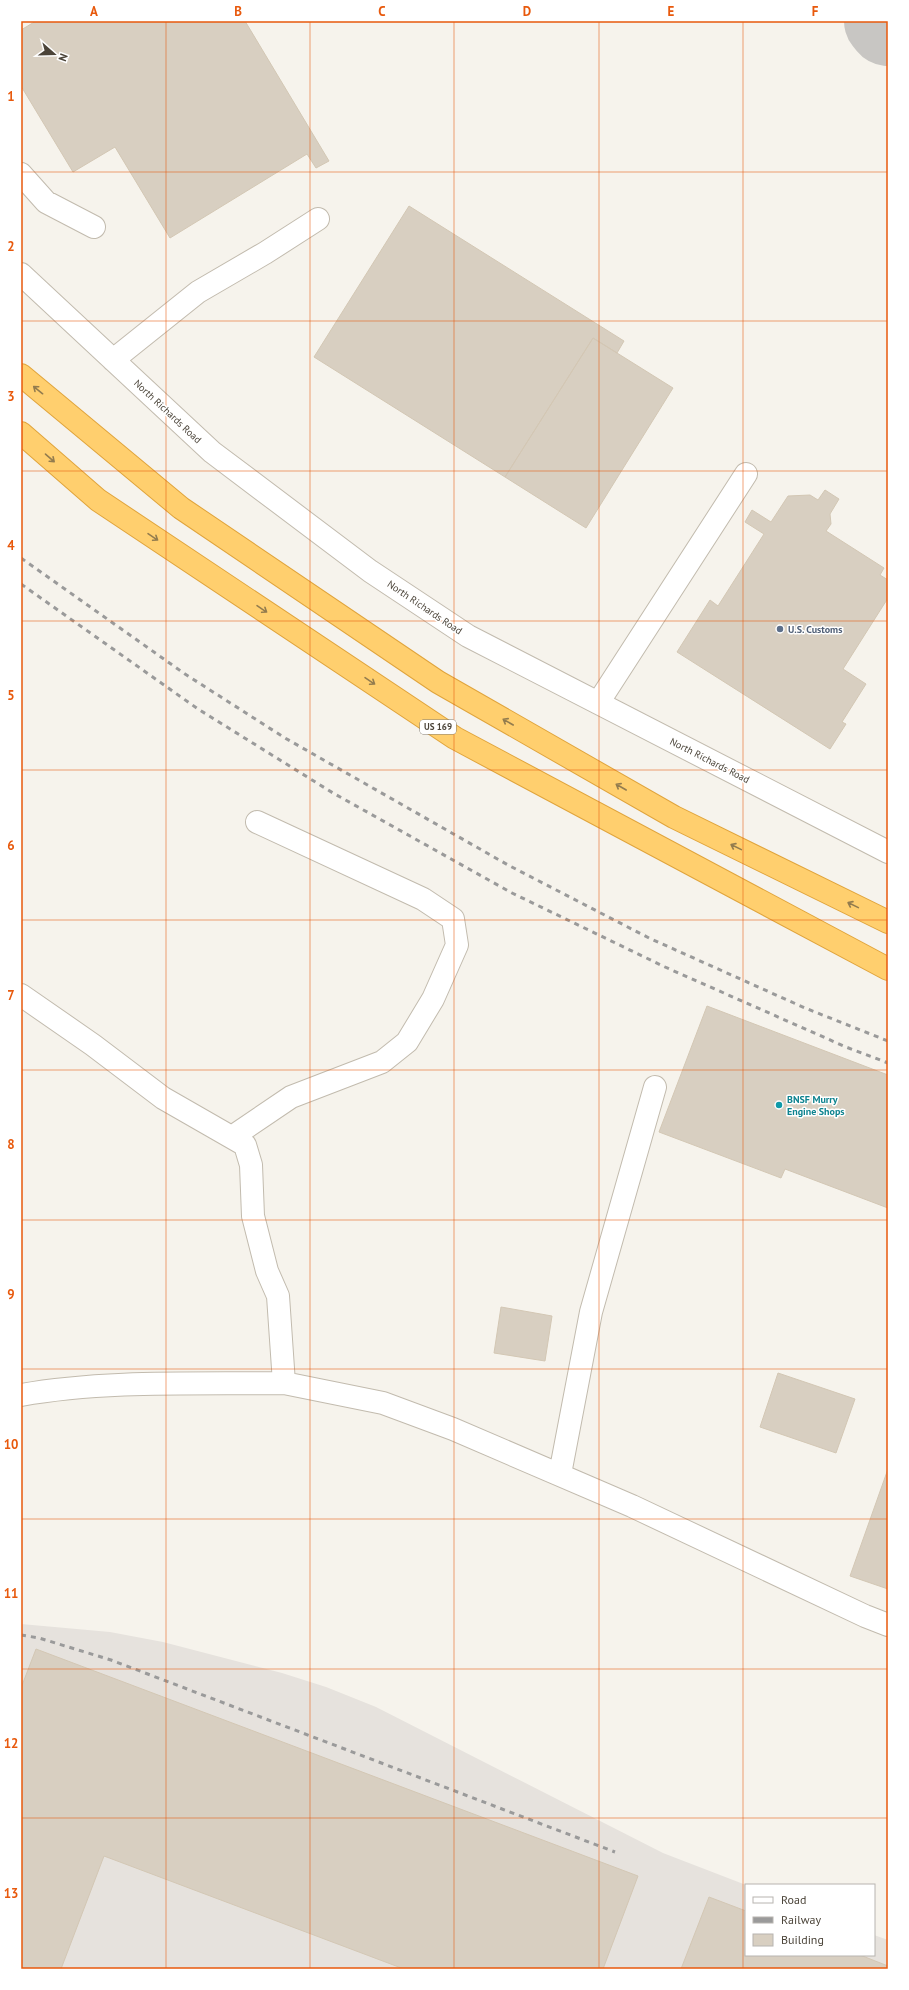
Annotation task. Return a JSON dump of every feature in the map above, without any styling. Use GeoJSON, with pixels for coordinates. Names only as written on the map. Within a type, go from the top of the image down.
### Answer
{"type":"FeatureCollection","features":[{"type":"Feature","properties":{"kind":"highway"},"geometry":{"type":"LineString","coordinates":[[21,375],[181,508],[438,682],[674,817],[888,922]]}},
{"type":"Feature","properties":{"kind":"highway","name":"US 169"},"geometry":{"type":"LineString","coordinates":[[21,433],[98,500],[455,738],[888,969]]}},
{"type":"Feature","properties":{"kind":"street"},"geometry":{"type":"LineString","coordinates":[[21,174],[46,202],[94,227]]}},
{"type":"Feature","properties":{"kind":"street"},"geometry":{"type":"LineString","coordinates":[[113,360],[198,292],[265,253],[318,219]]}},
{"type":"Feature","properties":{"kind":"street","name":"North Richards Road"},"geometry":{"type":"LineString","coordinates":[[21,274],[212,452],[370,571],[468,636],[888,852]]}},
{"type":"Feature","properties":{"kind":"street"},"geometry":{"type":"LineString","coordinates":[[598,703],[746,474]]}},
{"type":"Feature","properties":{"kind":"street"},"geometry":{"type":"LineString","coordinates":[[232,1137],[291,1097],[382,1062],[407,1042],[433,999],[457,945],[453,919],[423,899],[257,822]]}},
{"type":"Feature","properties":{"kind":"street"},"geometry":{"type":"LineString","coordinates":[[21,995],[93,1045],[163,1098],[245,1145],[251,1165],[254,1216],[267,1271],[278,1296],[284,1383]]}},
{"type":"Feature","properties":{"kind":"street"},"geometry":{"type":"LineString","coordinates":[[560,1474],[592,1312],[655,1087]]}},
{"type":"Feature","properties":{"kind":"street"},"geometry":{"type":"LineString","coordinates":[[21,1395],[53,1390],[133,1386],[284,1383],[383,1403],[453,1429],[560,1474],[632,1506],[858,1613],[888,1625]]}},
{"type":"Feature","properties":{"kind":"shaded area"},"geometry":{"type":"Polygon","coordinates":[[[21,1624],[110,1632],[163,1642],[282,1673],[326,1687],[376,1707],[663,1853],[745,1885],[745,1956],[875,1956],[875,1935],[888,1940],[888,1969],[21,1969],[21,1624]]]}},
{"type":"Feature","properties":{"kind":"building"},"geometry":{"type":"Polygon","coordinates":[[[36,21],[245,21],[329,161],[316,168],[307,154],[170,238],[115,147],[73,172],[21,86],[21,30],[36,21]]]}},
{"type":"Feature","properties":{"kind":"building"},"geometry":{"type":"Polygon","coordinates":[[[409,206],[624,341],[617,353],[593,338],[505,477],[314,357],[409,206]]]}},
{"type":"Feature","properties":{"kind":"building"},"geometry":{"type":"Polygon","coordinates":[[[593,338],[673,388],[586,528],[505,477],[593,338]]]}},
{"type":"Feature","properties":{"kind":"building","name":"U.S. Customs"},"geometry":{"type":"Polygon","coordinates":[[[825,490],[839,499],[830,514],[831,524],[826,531],[884,568],[880,575],[888,580],[888,598],[843,669],[866,684],[842,722],[846,724],[830,749],[677,652],[710,600],[718,606],[764,534],[745,522],[752,510],[771,522],[788,496],[810,495],[818,500],[825,490]]]}},
{"type":"Feature","properties":{"kind":"building","name":"BNSF Murry Engine Shops"},"geometry":{"type":"Polygon","coordinates":[[[707,1006],[888,1075],[888,1208],[785,1169],[781,1178],[659,1132],[707,1006]]]}},
{"type":"Feature","properties":{"kind":"building"},"geometry":{"type":"Polygon","coordinates":[[[501,1307],[552,1316],[545,1361],[494,1353],[501,1307]]]}},
{"type":"Feature","properties":{"kind":"building"},"geometry":{"type":"Polygon","coordinates":[[[778,1373],[855,1399],[836,1453],[760,1427],[778,1373]]]}},
{"type":"Feature","properties":{"kind":"building"},"geometry":{"type":"Polygon","coordinates":[[[888,1469],[888,1589],[850,1576],[888,1469]]]}},
{"type":"Feature","properties":{"kind":"building"},"geometry":{"type":"Polygon","coordinates":[[[36,1649],[638,1876],[603,1969],[404,1969],[104,1856],[61,1969],[21,1969],[21,1688],[36,1649]]]}},
{"type":"Feature","properties":{"kind":"building"},"geometry":{"type":"Polygon","coordinates":[[[709,1897],[745,1911],[745,1956],[863,1956],[888,1966],[888,1969],[681,1969],[709,1897]]]}},
{"type":"Feature","properties":{"kind":"taxiway"},"geometry":{"type":"LineString","coordinates":[[884,21],[888,26]]}},
{"type":"Feature","properties":{"kind":"railway"},"geometry":{"type":"LineString","coordinates":[[21,558],[185,674],[285,738],[508,865],[649,938],[805,1008],[888,1041]]}},
{"type":"Feature","properties":{"kind":"railway"},"geometry":{"type":"LineString","coordinates":[[21,584],[198,709],[333,793],[512,893],[665,967],[846,1047],[888,1063]]}},
{"type":"Feature","properties":{"kind":"railway"},"geometry":{"type":"LineString","coordinates":[[21,1635],[39,1638],[111,1660],[615,1852]]}},
{"type":"Feature","properties":{"kind":"place","name":"U.S. Customs"},"geometry":{"type":"Point","coordinates":[780,629]}},
{"type":"Feature","properties":{"kind":"place","name":"BNSF Murry Engine Shops"},"geometry":{"type":"Point","coordinates":[779,1105]}}]}
